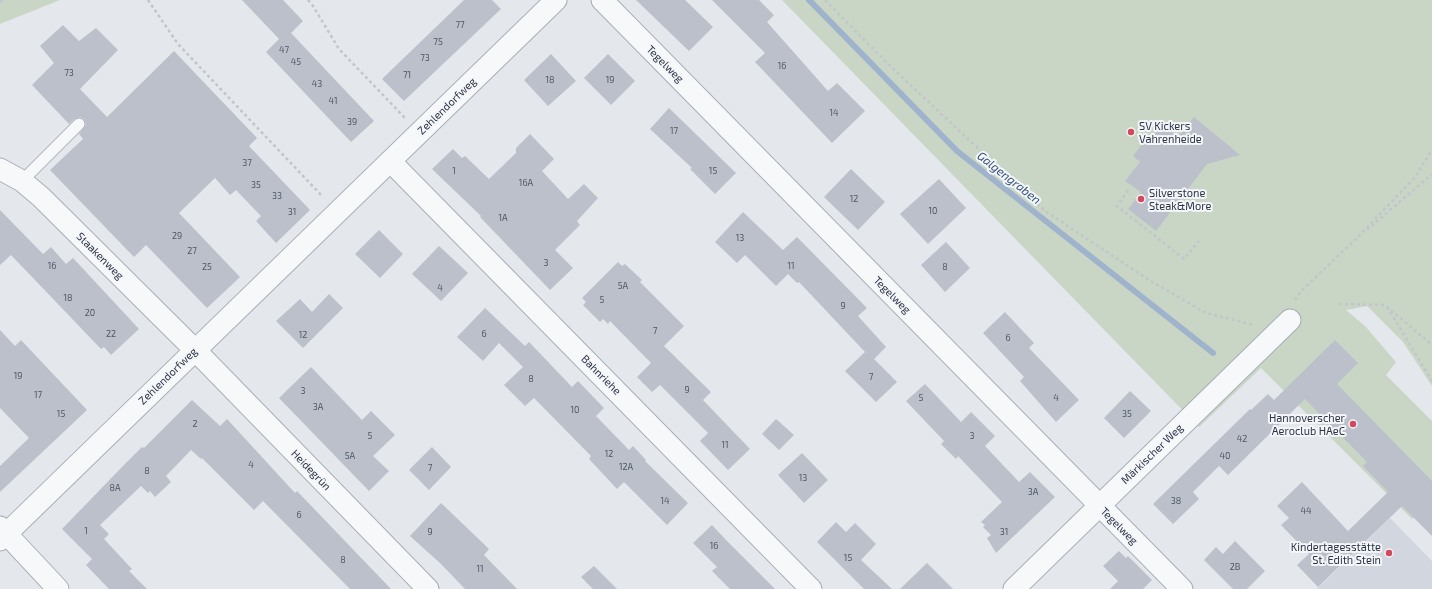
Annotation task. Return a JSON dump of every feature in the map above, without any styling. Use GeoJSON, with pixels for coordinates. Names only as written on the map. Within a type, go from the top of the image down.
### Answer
{"type":"FeatureCollection","features":[{"type":"Feature","properties":{"kind":"street","name":"Zehlendorfweg"},"geometry":{"type":"LineString","coordinates":[[2,534],[195,350],[556,0]]}},
{"type":"Feature","properties":{"kind":"street","name":"Tegelweg"},"geometry":{"type":"LineString","coordinates":[[602,0],[1182,589]]}},
{"type":"Feature","properties":{"kind":"street","name":"Bahnriehe"},"geometry":{"type":"LineString","coordinates":[[390,161],[811,589]]}},
{"type":"Feature","properties":{"kind":"street","name":"Staakenweg"},"geometry":{"type":"LineString","coordinates":[[0,169],[22,181],[41,197],[195,350]]}},
{"type":"Feature","properties":{"kind":"street","name":"Märkischer Weg"},"geometry":{"type":"LineString","coordinates":[[1014,589],[1290,320]]}},
{"type":"Feature","properties":{"kind":"street","name":"Heidegrün"},"geometry":{"type":"LineString","coordinates":[[195,350],[428,589]]}},
{"type":"Feature","properties":{"kind":"street"},"geometry":{"type":"LineString","coordinates":[[2,534],[58,589]]}},
{"type":"Feature","properties":{"kind":"lane"},"geometry":{"type":"LineString","coordinates":[[22,181],[79,124]]}},
{"type":"Feature","properties":{"kind":"path"},"geometry":{"type":"LineString","coordinates":[[0,2],[5,0]]}},
{"type":"Feature","properties":{"kind":"path"},"geometry":{"type":"LineString","coordinates":[[148,0],[178,44],[338,212]]}},
{"type":"Feature","properties":{"kind":"path"},"geometry":{"type":"LineString","coordinates":[[308,0],[314,6],[339,49],[419,133]]}},
{"type":"Feature","properties":{"kind":"path"},"geometry":{"type":"LineString","coordinates":[[825,0],[887,63],[1045,212],[1149,280],[1206,313],[1248,322],[1275,334]]}},
{"type":"Feature","properties":{"kind":"path"},"geometry":{"type":"LineString","coordinates":[[1356,239],[1415,177],[1432,150]]}},
{"type":"Feature","properties":{"kind":"path"},"geometry":{"type":"LineString","coordinates":[[1290,320],[1290,306],[1302,290],[1356,239],[1432,174]]}},
{"type":"Feature","properties":{"kind":"path"},"geometry":{"type":"LineString","coordinates":[[1128,190],[1117,206],[1184,259],[1199,240]]}},
{"type":"Feature","properties":{"kind":"path"},"geometry":{"type":"LineString","coordinates":[[1339,304],[1385,305],[1432,346]]}},
{"type":"Feature","properties":{"kind":"path"},"geometry":{"type":"LineString","coordinates":[[1385,305],[1432,381]]}},
{"type":"Feature","properties":{"kind":"shaded area","name":"Kindertagesstätte St. Edith Stein"},"geometry":{"type":"Polygon","coordinates":[[[1390,518],[1432,561],[1432,589],[1317,589],[1390,518]]]}},
{"type":"Feature","properties":{"kind":"green space"},"geometry":{"type":"Polygon","coordinates":[[[0,0],[60,0],[0,24],[0,0]]]}},
{"type":"Feature","properties":{"kind":"green space"},"geometry":{"type":"Polygon","coordinates":[[[782,0],[1432,0],[1432,386],[1403,342],[1367,306],[1346,310],[1365,326],[1396,362],[1386,375],[1432,421],[1432,499],[1412,519],[1261,368],[1199,427],[782,0]]]}},
{"type":"Feature","properties":{"kind":"building"},"geometry":{"type":"Polygon","coordinates":[[[242,0],[283,0],[303,21],[291,33],[374,121],[351,142],[266,52],[279,39],[242,0]]]}},
{"type":"Feature","properties":{"kind":"building"},"geometry":{"type":"Polygon","coordinates":[[[464,0],[492,0],[501,9],[404,101],[382,79],[464,0]]]}},
{"type":"Feature","properties":{"kind":"building"},"geometry":{"type":"Polygon","coordinates":[[[636,0],[685,0],[713,27],[689,51],[636,0]]]}},
{"type":"Feature","properties":{"kind":"building"},"geometry":{"type":"Polygon","coordinates":[[[712,0],[759,0],[774,15],[767,22],[828,91],[837,83],[865,111],[832,143],[755,62],[765,53],[712,0]]]}},
{"type":"Feature","properties":{"kind":"building"},"geometry":{"type":"Polygon","coordinates":[[[63,25],[79,41],[96,28],[118,50],[80,89],[107,117],[174,51],[257,138],[249,146],[310,210],[276,243],[256,221],[261,216],[236,190],[230,195],[215,178],[179,213],[240,277],[207,308],[146,245],[134,257],[50,170],[83,139],[79,134],[86,125],[84,119],[80,117],[74,119],[69,124],[32,85],[54,63],[40,46],[63,25]]]}},
{"type":"Feature","properties":{"kind":"building"},"geometry":{"type":"Polygon","coordinates":[[[551,54],[576,81],[548,106],[524,80],[551,54]]]}},
{"type":"Feature","properties":{"kind":"building"},"geometry":{"type":"Polygon","coordinates":[[[608,54],[635,81],[611,105],[584,78],[608,54]]]}},
{"type":"Feature","properties":{"kind":"building"},"geometry":{"type":"Polygon","coordinates":[[[669,108],[736,173],[715,194],[690,169],[692,168],[650,129],[669,108]]]}},
{"type":"Feature","properties":{"kind":"building"},"geometry":{"type":"Polygon","coordinates":[[[1194,117],[1240,155],[1207,164],[1156,231],[1128,209],[1141,192],[1125,181],[1140,162],[1133,156],[1148,136],[1151,139],[1162,125],[1178,137],[1194,117]]]}},
{"type":"Feature","properties":{"kind":"building"},"geometry":{"type":"Polygon","coordinates":[[[530,134],[554,159],[542,171],[568,199],[584,184],[598,198],[577,221],[580,225],[555,250],[573,268],[550,290],[480,217],[481,216],[432,169],[453,149],[462,158],[465,156],[489,179],[516,153],[516,148],[530,134]]]}},
{"type":"Feature","properties":{"kind":"building"},"geometry":{"type":"Polygon","coordinates":[[[851,169],[885,202],[858,230],[824,197],[851,169]]]}},
{"type":"Feature","properties":{"kind":"building"},"geometry":{"type":"Polygon","coordinates":[[[939,179],[966,208],[928,244],[900,214],[939,179]]]}},
{"type":"Feature","properties":{"kind":"building"},"geometry":{"type":"Polygon","coordinates":[[[0,210],[43,254],[51,247],[66,264],[73,258],[139,329],[111,355],[104,347],[101,349],[11,255],[0,265],[0,210]]]}},
{"type":"Feature","properties":{"kind":"building"},"geometry":{"type":"Polygon","coordinates":[[[743,212],[783,250],[797,237],[867,308],[858,316],[886,347],[874,359],[897,382],[876,402],[845,371],[865,352],[799,282],[797,283],[788,274],[776,286],[745,255],[737,263],[715,242],[743,212]]]}},
{"type":"Feature","properties":{"kind":"building"},"geometry":{"type":"Polygon","coordinates":[[[379,230],[403,254],[380,278],[355,254],[379,230]]]}},
{"type":"Feature","properties":{"kind":"building"},"geometry":{"type":"Polygon","coordinates":[[[946,242],[970,268],[945,292],[921,265],[946,242]]]}},
{"type":"Feature","properties":{"kind":"building"},"geometry":{"type":"Polygon","coordinates":[[[439,246],[468,273],[441,301],[412,274],[439,246]]]}},
{"type":"Feature","properties":{"kind":"building"},"geometry":{"type":"Polygon","coordinates":[[[618,262],[622,266],[625,264],[642,280],[640,282],[684,326],[664,346],[711,392],[703,400],[750,449],[728,470],[700,441],[708,433],[660,385],[652,392],[637,377],[651,363],[610,321],[608,324],[603,319],[600,322],[583,305],[586,302],[582,298],[618,262]]]}},
{"type":"Feature","properties":{"kind":"building"},"geometry":{"type":"Polygon","coordinates":[[[329,294],[343,308],[303,348],[276,321],[300,299],[312,312],[329,294]]]}},
{"type":"Feature","properties":{"kind":"building"},"geometry":{"type":"Polygon","coordinates":[[[485,308],[525,346],[529,342],[572,387],[578,381],[604,408],[596,416],[629,450],[633,446],[646,460],[645,461],[688,503],[667,525],[624,482],[617,489],[589,459],[591,456],[534,398],[525,406],[504,385],[523,367],[499,343],[483,361],[457,337],[485,308]]]}},
{"type":"Feature","properties":{"kind":"building"},"geometry":{"type":"Polygon","coordinates":[[[1005,312],[1034,343],[1029,348],[1079,400],[1056,422],[1020,381],[1024,377],[983,333],[1005,312]]]}},
{"type":"Feature","properties":{"kind":"building"},"geometry":{"type":"Polygon","coordinates":[[[0,330],[15,346],[21,340],[87,410],[0,492],[0,466],[29,438],[0,408],[0,330]]]}},
{"type":"Feature","properties":{"kind":"building"},"geometry":{"type":"Polygon","coordinates":[[[1335,340],[1358,363],[1337,384],[1432,481],[1432,536],[1402,506],[1318,587],[1297,565],[1309,554],[1281,525],[1289,518],[1277,506],[1302,482],[1348,531],[1388,492],[1363,466],[1367,462],[1305,399],[1228,475],[1219,466],[1193,492],[1199,499],[1173,524],[1153,504],[1250,409],[1251,410],[1268,394],[1274,400],[1335,340]]]}},
{"type":"Feature","properties":{"kind":"building"},"geometry":{"type":"Polygon","coordinates":[[[311,367],[362,420],[371,411],[395,435],[373,456],[389,471],[369,491],[279,398],[311,367]]]}},
{"type":"Feature","properties":{"kind":"building"},"geometry":{"type":"Polygon","coordinates":[[[925,384],[961,422],[971,412],[995,436],[985,446],[1019,482],[1030,472],[1055,497],[996,553],[987,538],[991,535],[983,527],[985,525],[981,522],[1002,502],[958,456],[956,459],[941,444],[944,441],[906,401],[925,384]]]}},
{"type":"Feature","properties":{"kind":"building"},"geometry":{"type":"Polygon","coordinates":[[[1130,391],[1151,411],[1124,438],[1104,418],[1130,391]]]}},
{"type":"Feature","properties":{"kind":"building"},"geometry":{"type":"Polygon","coordinates":[[[192,400],[220,426],[227,419],[295,493],[297,491],[391,589],[350,589],[263,501],[254,510],[202,458],[201,459],[191,450],[166,476],[171,482],[155,497],[150,491],[148,493],[141,486],[100,525],[109,534],[104,539],[132,569],[129,571],[147,589],[109,589],[86,565],[92,559],[62,529],[142,447],[144,448],[192,400]]]}},
{"type":"Feature","properties":{"kind":"building"},"geometry":{"type":"Polygon","coordinates":[[[776,419],[794,435],[779,450],[762,434],[776,419]]]}},
{"type":"Feature","properties":{"kind":"building"},"geometry":{"type":"Polygon","coordinates":[[[432,447],[451,467],[429,490],[409,470],[432,447]]]}},
{"type":"Feature","properties":{"kind":"building"},"geometry":{"type":"Polygon","coordinates":[[[802,453],[828,480],[804,503],[778,475],[802,453]]]}},
{"type":"Feature","properties":{"kind":"building"},"geometry":{"type":"Polygon","coordinates":[[[441,503],[489,549],[484,555],[517,589],[465,589],[441,564],[410,536],[441,503]]]}},
{"type":"Feature","properties":{"kind":"building"},"geometry":{"type":"Polygon","coordinates":[[[836,522],[846,532],[855,523],[876,544],[861,560],[892,589],[864,589],[817,542],[836,522]]]}},
{"type":"Feature","properties":{"kind":"building"},"geometry":{"type":"Polygon","coordinates":[[[712,525],[775,589],[730,589],[712,571],[717,567],[693,543],[712,525]]]}},
{"type":"Feature","properties":{"kind":"building"},"geometry":{"type":"Polygon","coordinates":[[[1235,541],[1265,571],[1247,589],[1233,589],[1204,560],[1216,547],[1223,554],[1235,541]]]}},
{"type":"Feature","properties":{"kind":"building"},"geometry":{"type":"Polygon","coordinates":[[[1119,551],[1126,558],[1128,556],[1152,580],[1143,589],[1110,589],[1118,581],[1103,566],[1119,551]]]}},
{"type":"Feature","properties":{"kind":"building"},"geometry":{"type":"Polygon","coordinates":[[[927,563],[953,589],[900,589],[927,563]]]}},
{"type":"Feature","properties":{"kind":"building"},"geometry":{"type":"Polygon","coordinates":[[[594,566],[617,589],[593,589],[581,577],[594,566]]]}},
{"type":"Feature","properties":{"kind":"waterway","name":"Galgengraben"},"geometry":{"type":"LineString","coordinates":[[809,0],[957,151],[1213,353]]}},
{"type":"Feature","properties":{"kind":"place","name":"SV Kickers Vahrenheide"},"geometry":{"type":"Point","coordinates":[1131,132]}},
{"type":"Feature","properties":{"kind":"place","name":"Silverstone Steak&More"},"geometry":{"type":"Point","coordinates":[1141,199]}},
{"type":"Feature","properties":{"kind":"place","name":"Hannoverscher Aeroclub HAeC"},"geometry":{"type":"Point","coordinates":[1353,424]}},
{"type":"Feature","properties":{"kind":"place","name":"Kindertagesstätte St. Edith Stein"},"geometry":{"type":"Point","coordinates":[1389,553]}}]}
